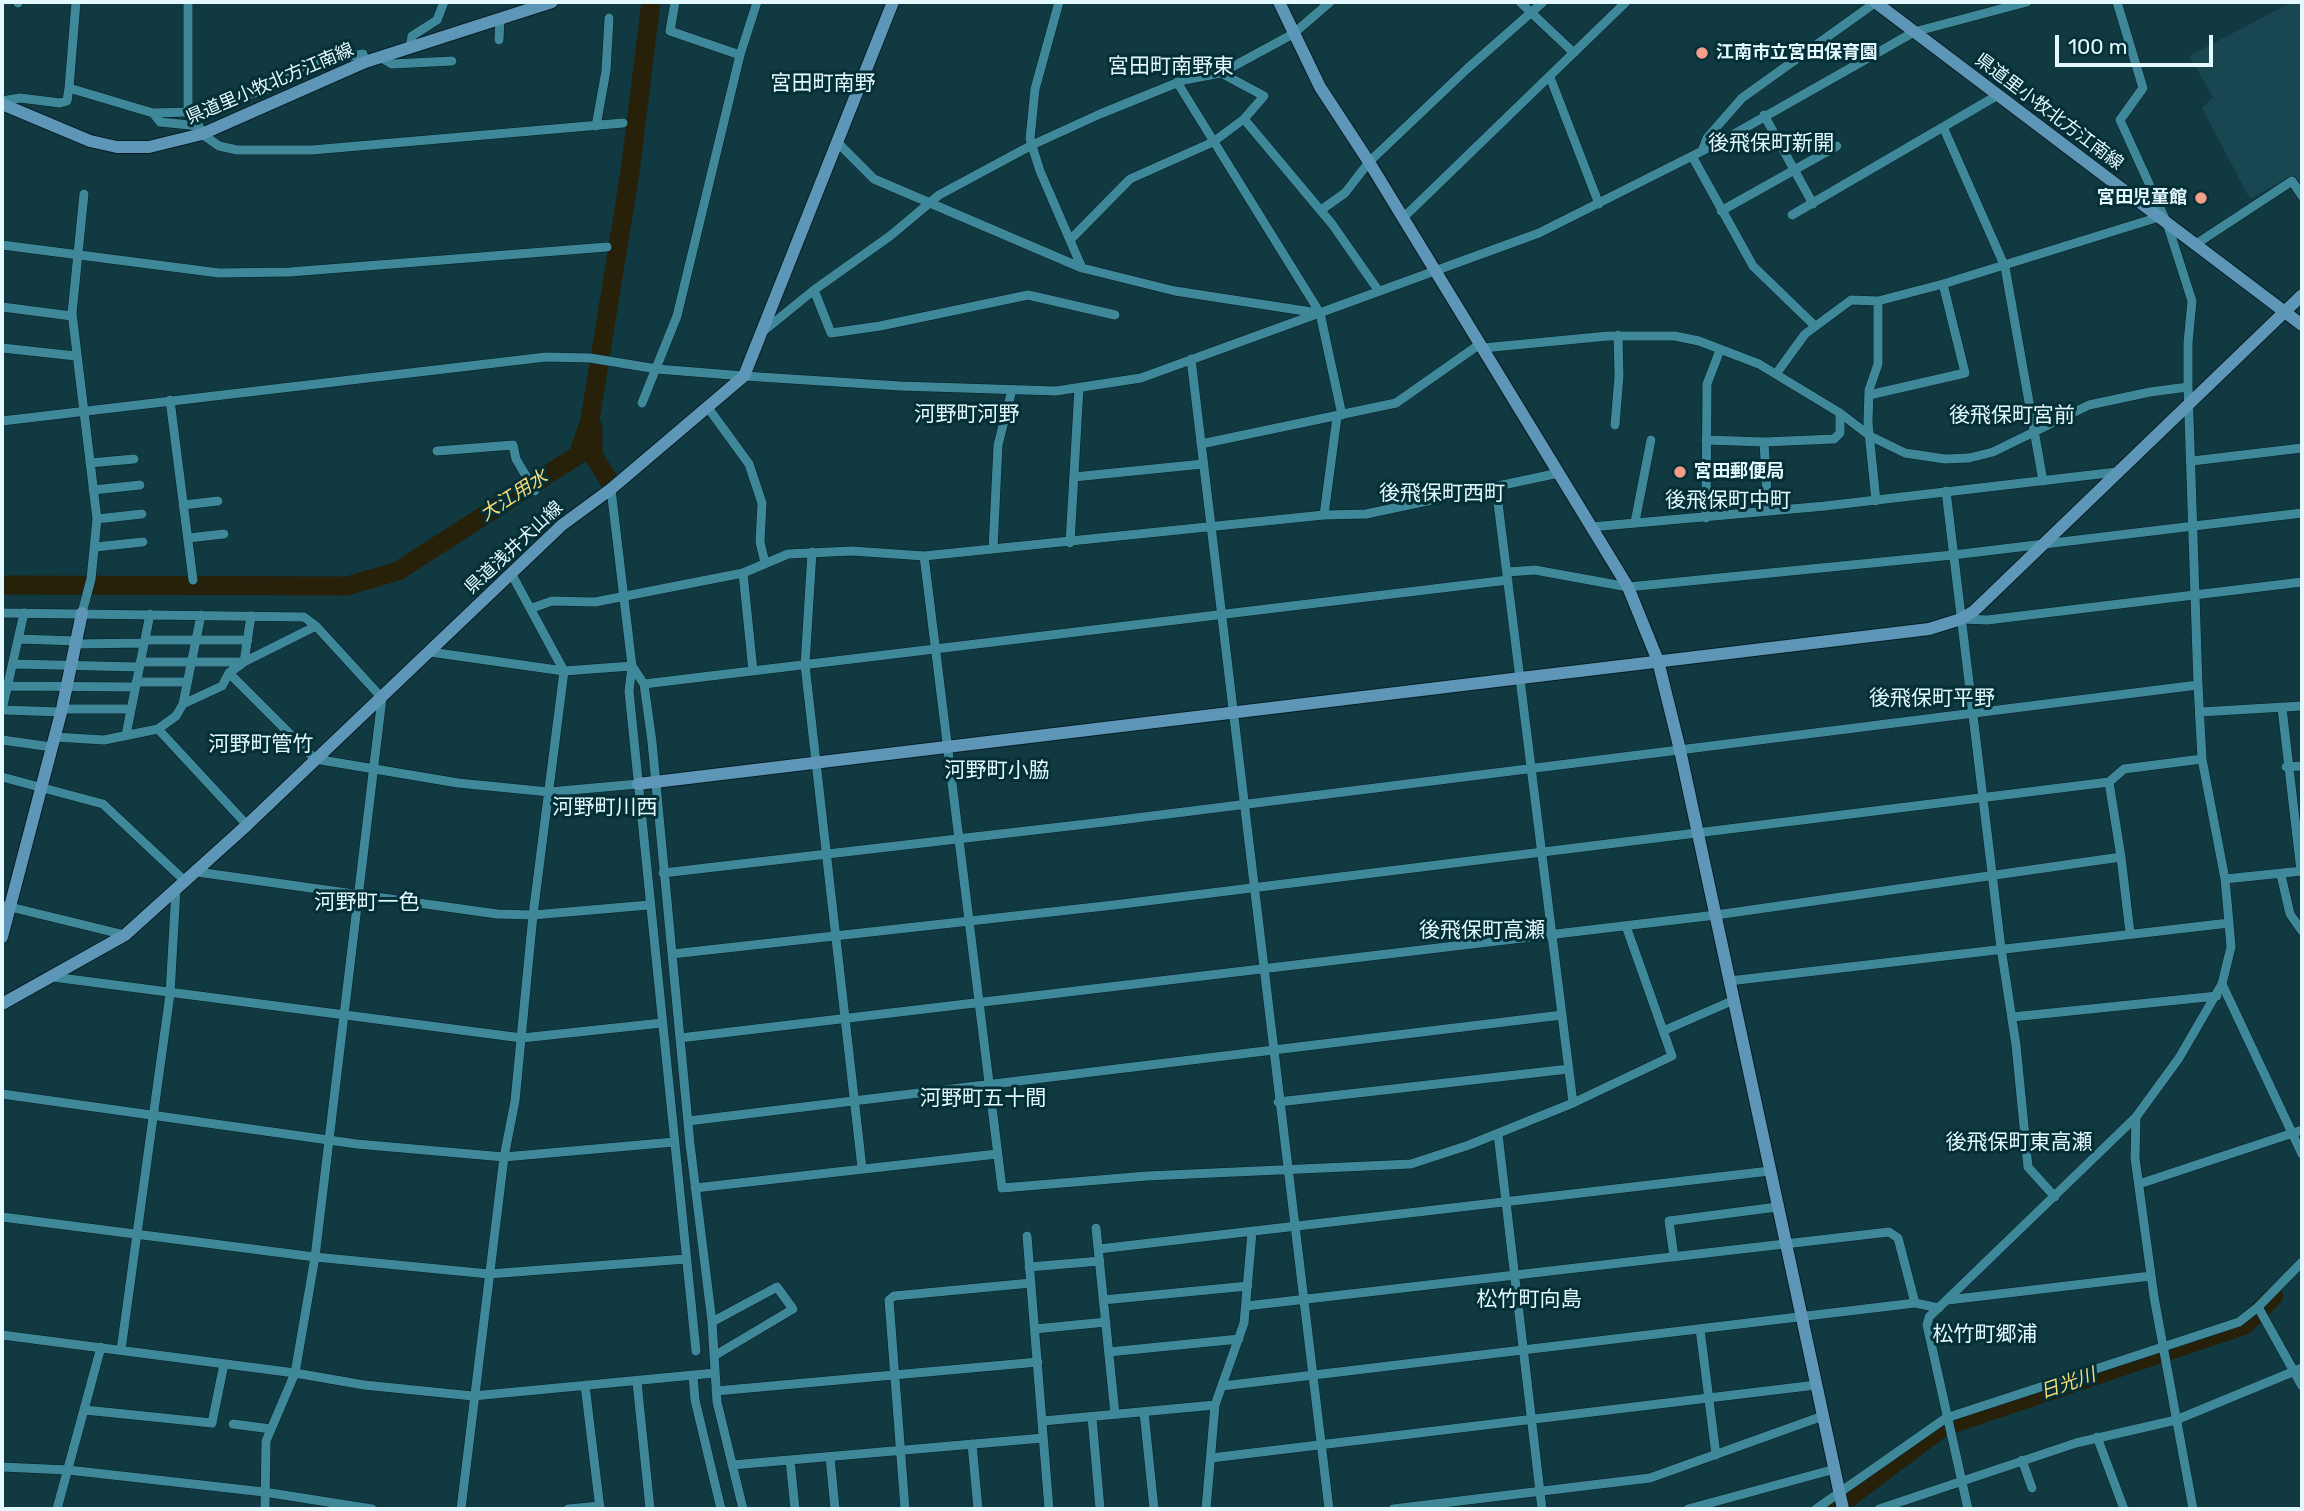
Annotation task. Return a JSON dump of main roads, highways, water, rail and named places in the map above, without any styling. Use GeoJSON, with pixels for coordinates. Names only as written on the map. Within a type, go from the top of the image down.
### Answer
{"type":"FeatureCollection","features":[{"type":"Feature","properties":{"kind":"waterway","name":"大江用水"},"geometry":{"type":"LineString","coordinates":[[2,585],[347,586],[398,571],[578,455],[590,420],[630,172],[651,2]]}},
{"type":"Feature","properties":{"kind":"waterway"},"geometry":{"type":"LineString","coordinates":[[593,427],[593,455],[608,479]]}},
{"type":"Feature","properties":{"kind":"waterway","name":"日光川"},"geometry":{"type":"LineString","coordinates":[[1834,1509],[1943,1427],[2245,1325],[2274,1296]]}},
{"type":"Feature","properties":{"kind":"place","name":"江南市立宮田保育園"},"geometry":{"type":"Point","coordinates":[1702,53]}},
{"type":"Feature","properties":{"kind":"place","name":"宮田児童館"},"geometry":{"type":"Point","coordinates":[2201,198]}},
{"type":"Feature","properties":{"kind":"place","name":"宮田郵便局"},"geometry":{"type":"Point","coordinates":[1680,472]}},
{"type":"Feature","properties":{"kind":"district","name":"宮田町南野東"},"geometry":{"type":"Point","coordinates":[1171,67]}},
{"type":"Feature","properties":{"kind":"district","name":"宮田町南野"},"geometry":{"type":"Point","coordinates":[823,84]}},
{"type":"Feature","properties":{"kind":"district","name":"後飛保町新開"},"geometry":{"type":"Point","coordinates":[1771,144]}},
{"type":"Feature","properties":{"kind":"district","name":"河野町河野"},"geometry":{"type":"Point","coordinates":[967,415]}},
{"type":"Feature","properties":{"kind":"district","name":"後飛保町宮前"},"geometry":{"type":"Point","coordinates":[2012,416]}},
{"type":"Feature","properties":{"kind":"district","name":"後飛保町西町"},"geometry":{"type":"Point","coordinates":[1442,494]}},
{"type":"Feature","properties":{"kind":"district","name":"後飛保町中町"},"geometry":{"type":"Point","coordinates":[1728,501]}},
{"type":"Feature","properties":{"kind":"district","name":"後飛保町平野"},"geometry":{"type":"Point","coordinates":[1932,699]}},
{"type":"Feature","properties":{"kind":"district","name":"河野町管竹"},"geometry":{"type":"Point","coordinates":[261,745]}},
{"type":"Feature","properties":{"kind":"district","name":"河野町小脇"},"geometry":{"type":"Point","coordinates":[997,771]}},
{"type":"Feature","properties":{"kind":"district","name":"河野町川西"},"geometry":{"type":"Point","coordinates":[605,808]}},
{"type":"Feature","properties":{"kind":"district","name":"河野町一色"},"geometry":{"type":"Point","coordinates":[367,903]}},
{"type":"Feature","properties":{"kind":"district","name":"後飛保町高瀬"},"geometry":{"type":"Point","coordinates":[1482,931]}},
{"type":"Feature","properties":{"kind":"district","name":"河野町五十間"},"geometry":{"type":"Point","coordinates":[983,1099]}},
{"type":"Feature","properties":{"kind":"district","name":"後飛保町東高瀬"},"geometry":{"type":"Point","coordinates":[2019,1143]}},
{"type":"Feature","properties":{"kind":"district","name":"松竹町向島"},"geometry":{"type":"Point","coordinates":[1529,1300]}},
{"type":"Feature","properties":{"kind":"district","name":"松竹町郷浦"},"geometry":{"type":"Point","coordinates":[1985,1335]}}]}
